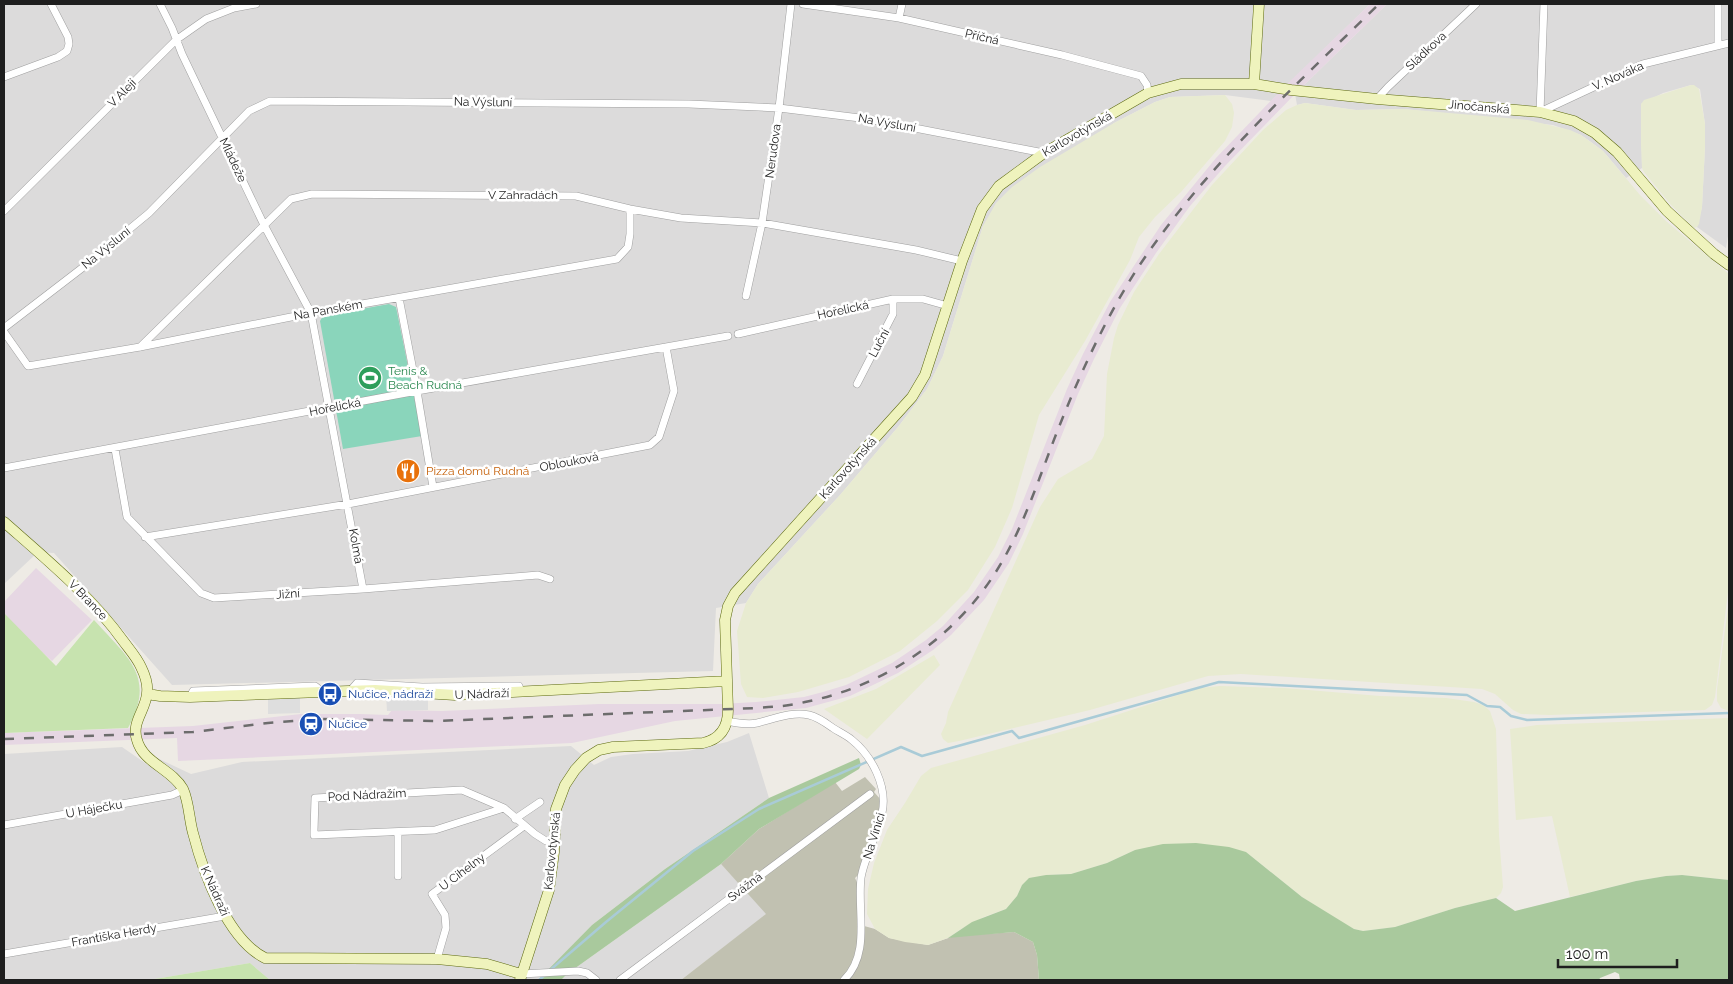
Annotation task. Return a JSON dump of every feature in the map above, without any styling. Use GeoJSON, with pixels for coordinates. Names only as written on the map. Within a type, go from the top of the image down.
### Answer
{"type":"FeatureCollection","features":[{"type":"Feature","properties":{"kind":"street"},"geometry":{"type":"LineString","coordinates":[[4,78],[58,57],[67,51],[68,37],[51,4]]}},
{"type":"Feature","properties":{"kind":"street","name":"Mládeže"},"geometry":{"type":"LineString","coordinates":[[160,4],[264,225],[311,313],[329,409]]}},
{"type":"Feature","properties":{"kind":"street","name":"V Aleji"},"geometry":{"type":"LineString","coordinates":[[4,210],[176,40],[206,19],[234,8],[256,4]]}},
{"type":"Feature","properties":{"kind":"street","name":"Nerudova"},"geometry":{"type":"LineString","coordinates":[[746,296],[762,223],[779,108],[791,4]]}},
{"type":"Feature","properties":{"kind":"street","name":"Příčná"},"geometry":{"type":"LineString","coordinates":[[803,4],[899,18],[1062,55],[1141,76],[1147,85],[1148,93]]}},
{"type":"Feature","properties":{"kind":"street"},"geometry":{"type":"LineString","coordinates":[[899,18],[902,4]]}},
{"type":"Feature","properties":{"kind":"street"},"geometry":{"type":"LineString","coordinates":[[1254,84],[1259,4]]}},
{"type":"Feature","properties":{"kind":"street","name":"Sládkova"},"geometry":{"type":"LineString","coordinates":[[1378,99],[1476,4]]}},
{"type":"Feature","properties":{"kind":"street"},"geometry":{"type":"LineString","coordinates":[[1540,112],[1544,4]]}},
{"type":"Feature","properties":{"kind":"street"},"geometry":{"type":"LineString","coordinates":[[1718,4],[1718,45]]}},
{"type":"Feature","properties":{"kind":"street","name":"V. Nováka"},"geometry":{"type":"LineString","coordinates":[[1540,112],[1643,64],[1729,43]]}},
{"type":"Feature","properties":{"kind":"street","name":"Karlovotýnská"},"geometry":{"type":"LineString","coordinates":[[521,977],[549,890],[556,809],[565,785],[586,758],[599,750],[613,747],[694,744],[708,741],[725,729],[727,721],[727,681],[725,620],[728,606],[735,593],[912,397],[925,375],[962,261],[982,208],[999,186],[1044,153],[1148,93],[1181,84],[1254,84]]}},
{"type":"Feature","properties":{"kind":"street","name":"Jinočanská"},"geometry":{"type":"LineString","coordinates":[[1254,84],[1290,90],[1378,99],[1540,112],[1574,121],[1595,133],[1617,152],[1667,211],[1714,254],[1729,265]]}},
{"type":"Feature","properties":{"kind":"street","name":"Na Výsluní"},"geometry":{"type":"LineString","coordinates":[[4,328],[86,265],[149,213],[249,110],[270,101],[689,104],[779,108],[868,119],[1044,153]]}},
{"type":"Feature","properties":{"kind":"street","name":"V Zahradách"},"geometry":{"type":"LineString","coordinates":[[140,347],[291,199],[312,194],[576,196],[630,209],[681,218],[762,223],[916,250],[962,261]]}},
{"type":"Feature","properties":{"kind":"street","name":"Na Panském"},"geometry":{"type":"LineString","coordinates":[[4,332],[28,366],[140,347],[311,313],[617,259],[628,247],[630,209]]}},
{"type":"Feature","properties":{"kind":"street"},"geometry":{"type":"LineString","coordinates":[[399,298],[433,487]]}},
{"type":"Feature","properties":{"kind":"street","name":"Hořelická"},"geometry":{"type":"LineString","coordinates":[[738,334],[893,299],[923,299],[948,306]]}},
{"type":"Feature","properties":{"kind":"street","name":"Luční"},"geometry":{"type":"LineString","coordinates":[[857,384],[893,314],[893,299]]}},
{"type":"Feature","properties":{"kind":"street"},"geometry":{"type":"LineString","coordinates":[[666,347],[728,336]]}},
{"type":"Feature","properties":{"kind":"street","name":"Hořelická"},"geometry":{"type":"LineString","coordinates":[[4,468],[666,347]]}},
{"type":"Feature","properties":{"kind":"street","name":"Oblouková"},"geometry":{"type":"LineString","coordinates":[[145,537],[348,504],[650,445],[659,437],[674,391],[666,347]]}},
{"type":"Feature","properties":{"kind":"street","name":"Kolmá"},"geometry":{"type":"LineString","coordinates":[[329,409],[364,589]]}},
{"type":"Feature","properties":{"kind":"street","name":"Jižní"},"geometry":{"type":"LineString","coordinates":[[115,449],[127,517],[201,593],[214,598],[364,589],[538,575],[550,579]]}},
{"type":"Feature","properties":{"kind":"street","name":"V Brance"},"geometry":{"type":"LineString","coordinates":[[4,522],[70,582],[111,623],[141,667],[147,684],[147,694]]}},
{"type":"Feature","properties":{"kind":"street","name":"U Nádraží"},"geometry":{"type":"LineString","coordinates":[[147,694],[190,697],[350,690],[455,695],[727,681]]}},
{"type":"Feature","properties":{"kind":"street","name":"K Nádraží"},"geometry":{"type":"LineString","coordinates":[[147,694],[136,726],[138,743],[152,761],[176,779],[183,790],[197,850],[207,878],[225,916],[247,945],[255,952],[266,958],[437,959],[487,964],[521,977]]}},
{"type":"Feature","properties":{"kind":"street","name":"Na Vinici"},"geometry":{"type":"LineString","coordinates":[[727,721],[751,723],[784,716],[810,715],[852,740],[866,755],[878,776],[882,787],[882,813],[861,878],[862,933],[859,951],[853,966],[844,980]]}},
{"type":"Feature","properties":{"kind":"street","name":"U Háječku"},"geometry":{"type":"LineString","coordinates":[[4,825],[172,795],[183,790]]}},
{"type":"Feature","properties":{"kind":"street","name":"Pod Nádražím"},"geometry":{"type":"LineString","coordinates":[[504,808],[435,830],[314,835],[316,798],[462,790],[504,808],[515,819],[546,841],[554,842]]}},
{"type":"Feature","properties":{"kind":"street","name":"Svážná"},"geometry":{"type":"LineString","coordinates":[[620,980],[870,794]]}},
{"type":"Feature","properties":{"kind":"street"},"geometry":{"type":"LineString","coordinates":[[515,819],[540,802]]}},
{"type":"Feature","properties":{"kind":"street","name":"U Cihelny"},"geometry":{"type":"LineString","coordinates":[[437,959],[446,928],[445,915],[432,894],[524,826]]}},
{"type":"Feature","properties":{"kind":"street"},"geometry":{"type":"LineString","coordinates":[[398,832],[398,876]]}},
{"type":"Feature","properties":{"kind":"street","name":"Františka Herdy"},"geometry":{"type":"LineString","coordinates":[[4,954],[225,916]]}},
{"type":"Feature","properties":{"kind":"street"},"geometry":{"type":"LineString","coordinates":[[521,977],[578,971],[587,973],[596,980]]}},
{"type":"Feature","properties":{"kind":"shaded area"},"geometry":{"type":"Polygon","coordinates":[[[4,4],[1370,4],[1271,101],[1225,95],[1170,97],[1155,102],[1114,123],[983,226],[943,356],[927,389],[898,427],[840,495],[758,584],[746,603],[716,608],[713,671],[172,685],[54,553],[38,552],[4,584],[4,4]]]}},
{"type":"Feature","properties":{"kind":"shaded area"},"geometry":{"type":"Polygon","coordinates":[[[1370,4],[1387,4],[1225,166],[1190,206],[1156,253],[1120,308],[1094,359],[1078,394],[1023,534],[1009,563],[984,600],[951,635],[933,650],[898,673],[850,696],[806,708],[675,721],[572,743],[178,761],[177,738],[4,745],[4,733],[193,726],[301,714],[388,715],[392,710],[442,711],[599,704],[721,704],[756,702],[804,697],[823,692],[846,685],[892,663],[943,626],[974,592],[998,557],[1012,529],[1067,389],[1083,354],[1110,302],[1161,225],[1216,158],[1286,85],[1370,4]]]}},
{"type":"Feature","properties":{"kind":"shaded area"},"geometry":{"type":"Polygon","coordinates":[[[1387,4],[1729,4],[1729,230],[1726,248],[1697,227],[1702,207],[1705,124],[1700,89],[1691,85],[1663,93],[1641,104],[1642,168],[1626,178],[1603,151],[1591,142],[1581,135],[1553,125],[1404,109],[1356,110],[1305,103],[1297,105],[1295,94],[1387,4]]]}},
{"type":"Feature","properties":{"kind":"shaded area"},"geometry":{"type":"Polygon","coordinates":[[[1691,85],[1699,89],[1705,124],[1702,207],[1699,224],[1694,228],[1671,205],[1644,172],[1642,168],[1641,145],[1641,104],[1644,100],[1691,85]]]}},
{"type":"Feature","properties":{"kind":"shaded area"},"geometry":{"type":"Polygon","coordinates":[[[1225,95],[1232,104],[1234,113],[1232,127],[1225,141],[1139,237],[1130,260],[1085,341],[1039,415],[1012,508],[995,547],[968,590],[937,621],[900,651],[849,677],[798,692],[763,698],[747,697],[741,684],[737,631],[746,603],[758,584],[840,495],[898,427],[927,389],[943,356],[983,226],[996,203],[1012,187],[1040,167],[1114,123],[1155,102],[1170,97],[1225,95]]]}},
{"type":"Feature","properties":{"kind":"shaded area"},"geometry":{"type":"Polygon","coordinates":[[[1305,103],[1356,110],[1404,109],[1528,120],[1570,130],[1581,135],[1603,151],[1640,195],[1667,222],[1729,274],[1729,584],[1715,697],[1712,705],[1705,710],[1549,715],[1521,714],[1513,710],[1495,694],[1482,689],[1241,674],[1208,676],[1090,710],[948,743],[941,734],[948,712],[1040,507],[1058,479],[1092,459],[1104,436],[1107,374],[1114,338],[1118,325],[1134,292],[1159,254],[1212,185],[1263,130],[1286,110],[1305,103]]]}},
{"type":"Feature","properties":{"kind":"shaded area"},"geometry":{"type":"Polygon","coordinates":[[[36,568],[92,620],[52,661],[4,618],[4,602],[36,568]]]}},
{"type":"Feature","properties":{"kind":"shaded area"},"geometry":{"type":"Polygon","coordinates":[[[1729,600],[1729,711],[1721,708],[1717,701],[1717,689],[1729,600]]]}},
{"type":"Feature","properties":{"kind":"shaded area"},"geometry":{"type":"Polygon","coordinates":[[[934,655],[940,665],[867,739],[824,709],[876,689],[934,655]]]}},
{"type":"Feature","properties":{"kind":"shaded area"},"geometry":{"type":"Polygon","coordinates":[[[1220,686],[1284,688],[1380,696],[1446,698],[1483,705],[1490,711],[1496,729],[1499,835],[1503,887],[1501,893],[1496,898],[1455,908],[1395,927],[1363,931],[1344,924],[1302,897],[1246,852],[1135,850],[1107,863],[1071,874],[1046,875],[1022,885],[1017,896],[1006,909],[984,917],[948,938],[928,945],[889,938],[875,929],[867,914],[868,889],[874,863],[887,830],[921,776],[931,768],[1085,725],[1200,688],[1220,686]]]}},
{"type":"Feature","properties":{"kind":"shaded area"},"geometry":{"type":"Polygon","coordinates":[[[386,695],[428,698],[428,710],[387,711],[386,695]]]}},
{"type":"Feature","properties":{"kind":"shaded area"},"geometry":{"type":"Polygon","coordinates":[[[300,697],[300,713],[268,714],[268,698],[300,697]]]}},
{"type":"Feature","properties":{"kind":"shaded area"},"geometry":{"type":"Polygon","coordinates":[[[1729,718],[1729,880],[1682,875],[1666,876],[1636,881],[1570,897],[1552,816],[1516,820],[1510,729],[1537,725],[1729,718]]]}},
{"type":"Feature","properties":{"kind":"shaded area"},"geometry":{"type":"Polygon","coordinates":[[[749,733],[769,798],[665,869],[592,925],[541,978],[534,980],[270,980],[250,963],[149,980],[4,980],[4,754],[122,747],[148,765],[155,757],[191,774],[242,762],[571,746],[594,765],[611,757],[688,751],[727,742],[749,733]]]}},
{"type":"Feature","properties":{"kind":"shaded area"},"geometry":{"type":"Polygon","coordinates":[[[865,777],[876,789],[874,792],[881,800],[879,815],[860,873],[855,878],[859,887],[857,924],[875,929],[889,938],[928,945],[954,936],[1014,932],[1033,942],[1037,955],[1039,980],[681,980],[766,914],[721,864],[759,829],[835,782],[842,791],[865,777]]]}},
{"type":"Feature","properties":{"kind":"shaded area"},"geometry":{"type":"Polygon","coordinates":[[[721,864],[767,914],[681,980],[561,980],[567,974],[721,864]]]}},
{"type":"Feature","properties":{"kind":"green space","name":"Tenis & Beach Rudná"},"geometry":{"type":"Polygon","coordinates":[[[389,304],[396,307],[422,436],[343,449],[320,321],[323,316],[389,304]]]}},
{"type":"Feature","properties":{"kind":"green space"},"geometry":{"type":"Polygon","coordinates":[[[4,613],[56,666],[94,620],[127,657],[139,681],[140,694],[136,710],[128,728],[4,733],[4,613]]]}},
{"type":"Feature","properties":{"kind":"green space"},"geometry":{"type":"Polygon","coordinates":[[[859,758],[861,765],[859,769],[759,829],[721,864],[561,980],[538,980],[592,925],[665,869],[769,798],[859,758]]]}},
{"type":"Feature","properties":{"kind":"green space"},"geometry":{"type":"Polygon","coordinates":[[[1196,843],[1229,847],[1246,852],[1302,897],[1354,929],[1363,931],[1395,927],[1455,908],[1496,898],[1515,911],[1636,881],[1666,876],[1682,875],[1729,880],[1729,980],[1620,980],[1619,974],[1615,972],[1599,980],[1039,980],[1037,955],[1033,942],[1014,932],[948,938],[972,922],[1006,909],[1029,878],[1071,874],[1107,863],[1135,850],[1163,844],[1196,843]]]}},
{"type":"Feature","properties":{"kind":"green space"},"geometry":{"type":"Polygon","coordinates":[[[250,963],[270,980],[149,980],[250,963]]]}},
{"type":"Feature","properties":{"kind":"waterway"},"geometry":{"type":"LineString","coordinates":[[549,971],[693,851],[759,809],[901,747],[922,756],[1012,731],[1019,738],[1219,682],[1467,695],[1487,706],[1500,707],[1511,716],[1527,720],[1729,713]]}},
{"type":"Feature","properties":{"kind":"waterway"},"geometry":{"type":"LineString","coordinates":[[539,980],[545,975]]}},
{"type":"Feature","properties":{"kind":"railway"},"geometry":{"type":"LineString","coordinates":[[4,739],[193,732],[319,719],[436,721],[769,707],[799,703],[835,694],[865,683],[893,669],[944,633],[966,611],[986,586],[1003,560],[1026,513],[1065,411],[1093,349],[1125,289],[1163,232],[1220,163],[1251,130],[1379,4]]}},
{"type":"Feature","properties":{"kind":"place","name":"Tenis & Beach Rudná"},"geometry":{"type":"Point","coordinates":[370,378]}},
{"type":"Feature","properties":{"kind":"place","name":"Pizza domů Rudná"},"geometry":{"type":"Point","coordinates":[408,471]}},
{"type":"Feature","properties":{"kind":"place","name":"Nučice, nádraží"},"geometry":{"type":"Point","coordinates":[330,694]}},
{"type":"Feature","properties":{"kind":"place","name":"Nučice"},"geometry":{"type":"Point","coordinates":[311,724]}}]}
